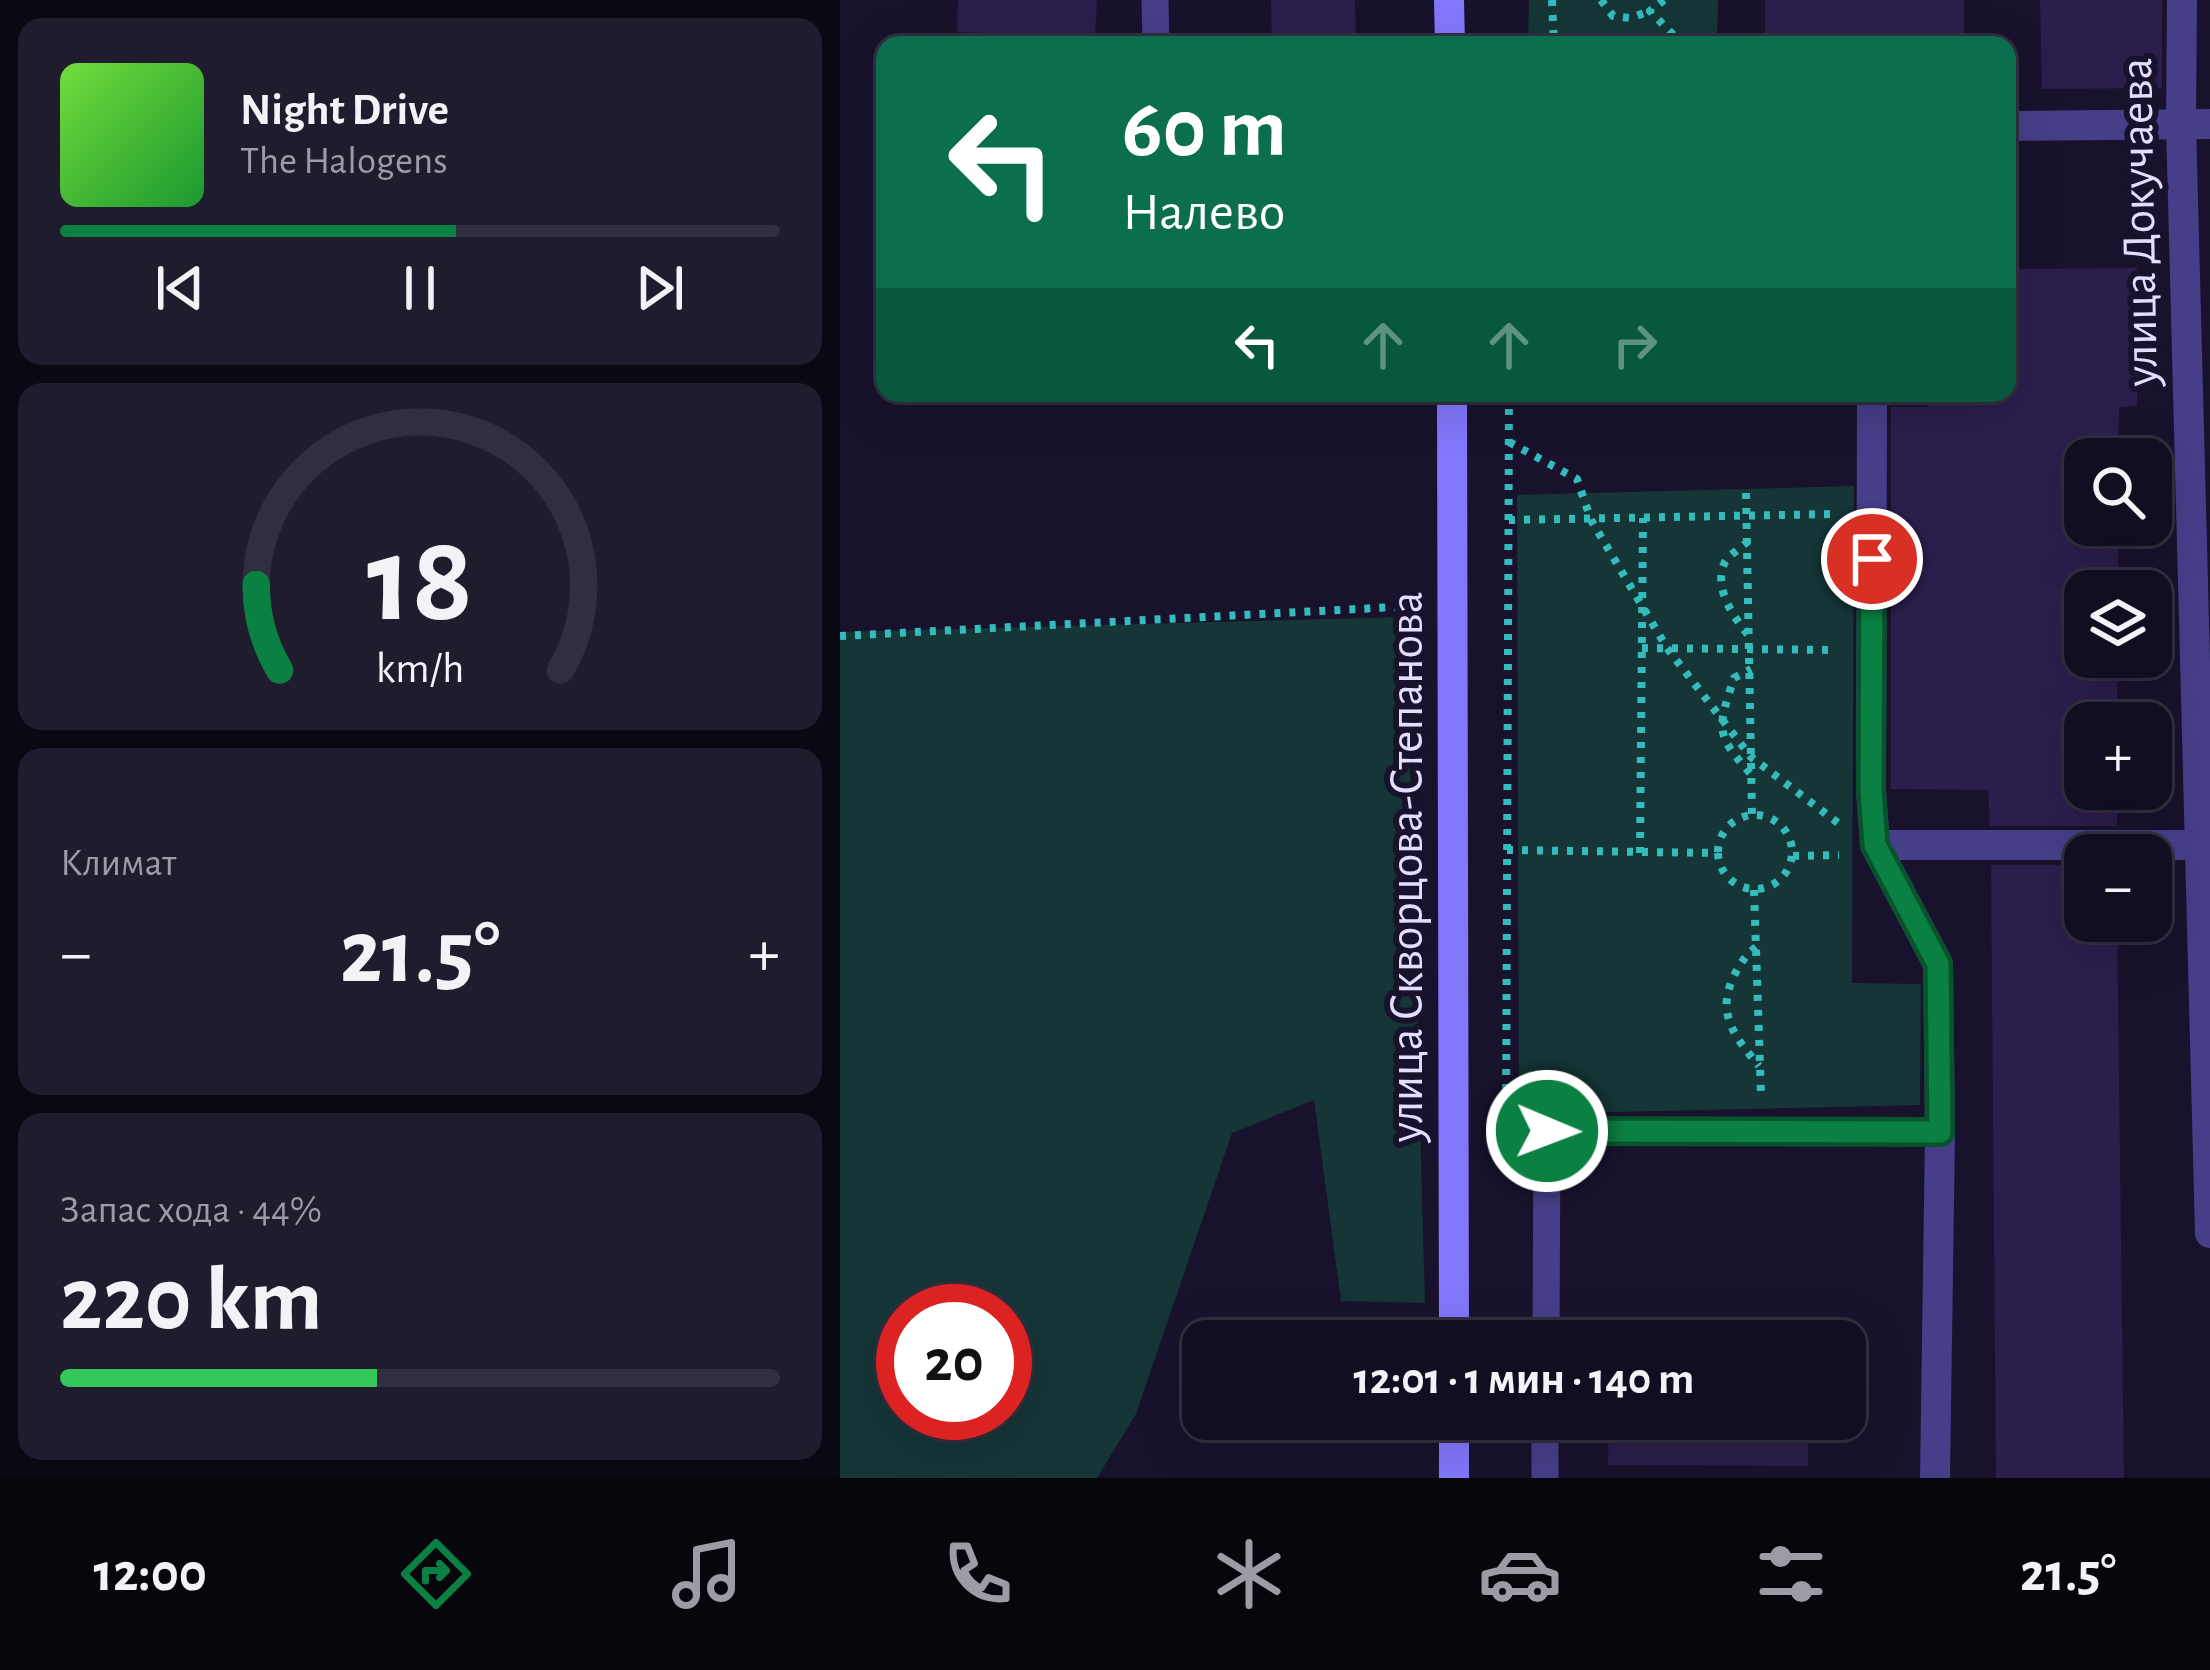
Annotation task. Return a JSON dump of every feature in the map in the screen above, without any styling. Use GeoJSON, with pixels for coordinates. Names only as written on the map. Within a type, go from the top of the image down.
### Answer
{"type":"FeatureCollection","features":[{"type":"Feature","properties":{"kind":"street"},"geometry":{"type":"LineString","coordinates":[[1450,0],[1450,36]]}},
{"type":"Feature","properties":{"kind":"street","name":"улица Докучаева"},"geometry":{"type":"LineString","coordinates":[[2182,0],[2196,124],[2210,1233]]}},
{"type":"Feature","properties":{"kind":"street"},"geometry":{"type":"LineString","coordinates":[[2016,127],[2196,124]]}},
{"type":"Feature","properties":{"kind":"street","name":"улица Скворцова-Степанова"},"geometry":{"type":"LineString","coordinates":[[1452,402],[1454,1320]]}},
{"type":"Feature","properties":{"kind":"street"},"geometry":{"type":"LineString","coordinates":[[1872,402],[1871,790],[1861,844],[1938,964],[1935,1478]]}},
{"type":"Feature","properties":{"kind":"street"},"geometry":{"type":"LineString","coordinates":[[1861,844],[2206,845]]}},
{"type":"Feature","properties":{"kind":"street"},"geometry":{"type":"LineString","coordinates":[[1454,1440],[1454,1478]]}},
{"type":"Feature","properties":{"kind":"lane"},"geometry":{"type":"LineString","coordinates":[[1155,0],[1156,36]]}},
{"type":"Feature","properties":{"kind":"lane"},"geometry":{"type":"LineString","coordinates":[[1546,1320],[1547,1131],[1940,1132]]}},
{"type":"Feature","properties":{"kind":"lane"},"geometry":{"type":"LineString","coordinates":[[1545,1440],[1545,1478]]}},
{"type":"Feature","properties":{"kind":"path"},"geometry":{"type":"LineString","coordinates":[[1552,0],[1554,36]]}},
{"type":"Feature","properties":{"kind":"path"},"geometry":{"type":"LineString","coordinates":[[1601,0],[1613,16],[1630,19],[1664,0]]}},
{"type":"Feature","properties":{"kind":"path"},"geometry":{"type":"LineString","coordinates":[[1650,10],[1675,36]]}},
{"type":"Feature","properties":{"kind":"path"},"geometry":{"type":"LineString","coordinates":[[1506,1143],[1509,402]]}},
{"type":"Feature","properties":{"kind":"path"},"geometry":{"type":"LineString","coordinates":[[1509,442],[1576,479],[1591,520],[1666,647],[1722,720],[1751,757],[1861,844]]}},
{"type":"Feature","properties":{"kind":"path"},"geometry":{"type":"LineString","coordinates":[[1746,493],[1752,815]]}},
{"type":"Feature","properties":{"kind":"path"},"geometry":{"type":"LineString","coordinates":[[1509,520],[1871,513]]}},
{"type":"Feature","properties":{"kind":"path"},"geometry":{"type":"LineString","coordinates":[[1640,853],[1643,518]]}},
{"type":"Feature","properties":{"kind":"path"},"geometry":{"type":"LineString","coordinates":[[1748,542],[1725,561],[1723,578],[1730,614],[1751,638]]}},
{"type":"Feature","properties":{"kind":"path"},"geometry":{"type":"LineString","coordinates":[[840,637],[1452,604]]}},
{"type":"Feature","properties":{"kind":"path"},"geometry":{"type":"LineString","coordinates":[[1642,648],[1873,650]]}},
{"type":"Feature","properties":{"kind":"path"},"geometry":{"type":"LineString","coordinates":[[1751,670],[1734,678],[1721,736],[1751,774]]}},
{"type":"Feature","properties":{"kind":"path"},"geometry":{"type":"LineString","coordinates":[[1752,815],[1777,821],[1792,842],[1793,856],[1780,880],[1754,890],[1729,879],[1720,867],[1718,853],[1723,832],[1752,815]]}},
{"type":"Feature","properties":{"kind":"path"},"geometry":{"type":"LineString","coordinates":[[1793,856],[1861,844]]}},
{"type":"Feature","properties":{"kind":"path"},"geometry":{"type":"LineString","coordinates":[[1508,850],[1718,853]]}},
{"type":"Feature","properties":{"kind":"path"},"geometry":{"type":"LineString","coordinates":[[1754,890],[1762,1133]]}},
{"type":"Feature","properties":{"kind":"path"},"geometry":{"type":"LineString","coordinates":[[1756,947],[1744,956],[1726,996],[1728,1022],[1760,1067]]}},
{"type":"Feature","properties":{"kind":"green space"},"geometry":{"type":"Polygon","coordinates":[[[1529,0],[1718,0],[1717,36],[1528,36],[1529,0]]]}},
{"type":"Feature","properties":{"kind":"green space"},"geometry":{"type":"Polygon","coordinates":[[[1854,486],[1852,983],[1921,984],[1920,1105],[1519,1114],[1517,495],[1854,486]]]}},
{"type":"Feature","properties":{"kind":"green space"},"geometry":{"type":"Polygon","coordinates":[[[1406,617],[1425,1303],[1341,1301],[1314,1100],[1232,1133],[1136,1414],[1097,1478],[840,1478],[840,632],[1406,617]]]}},
{"type":"Feature","properties":{"kind":"building"},"geometry":{"type":"Polygon","coordinates":[[[958,0],[1097,0],[1095,36],[957,32],[958,0]]]}},
{"type":"Feature","properties":{"kind":"building"},"geometry":{"type":"Polygon","coordinates":[[[1271,0],[1355,0],[1356,36],[1272,36],[1271,0]]]}},
{"type":"Feature","properties":{"kind":"building"},"geometry":{"type":"Polygon","coordinates":[[[1765,0],[1964,0],[1964,36],[1765,36],[1765,0]]]}},
{"type":"Feature","properties":{"kind":"building"},"geometry":{"type":"Polygon","coordinates":[[[2040,0],[2162,0],[2162,88],[2042,89],[2040,0]]]}},
{"type":"Feature","properties":{"kind":"building"},"geometry":{"type":"Polygon","coordinates":[[[2137,268],[2137,406],[2119,407],[2118,438],[2064,438],[2064,546],[2118,546],[2118,570],[2064,570],[2064,678],[2117,678],[2117,702],[2064,702],[2064,810],[2117,810],[2117,826],[1990,826],[1988,790],[1891,789],[1891,407],[2016,402],[2016,269],[2137,268]]]}},
{"type":"Feature","properties":{"kind":"building"},"geometry":{"type":"Polygon","coordinates":[[[1991,865],[2064,865],[2064,942],[2117,942],[2124,1478],[1996,1478],[1991,865]]]}},
{"type":"Feature","properties":{"kind":"building"},"geometry":{"type":"Polygon","coordinates":[[[1609,1440],[1809,1440],[1808,1466],[1608,1465],[1609,1440]]]}},
{"type":"Feature","properties":{"kind":"route"},"geometry":{"type":"LineString","coordinates":[[1547,1131],[1940,1132],[1938,964],[1875,845],[1872,559]]}}]}
